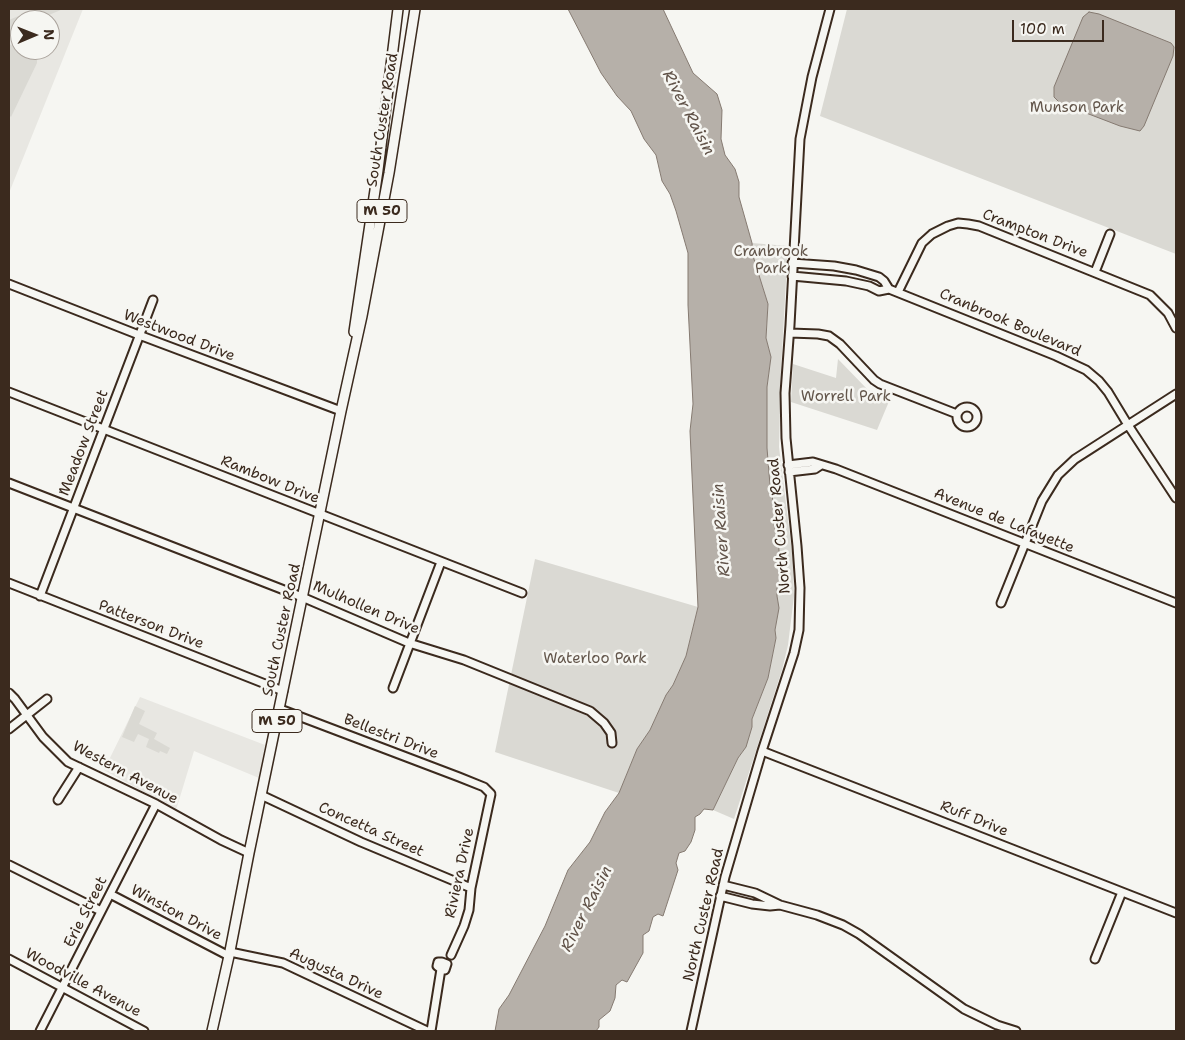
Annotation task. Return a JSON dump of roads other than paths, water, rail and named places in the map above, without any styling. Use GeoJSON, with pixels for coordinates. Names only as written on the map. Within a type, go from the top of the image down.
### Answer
{"type":"FeatureCollection","features":[{"type":"Feature","properties":{"kind":"main road","name":"South Custer Road"},"geometry":{"type":"LineString","coordinates":[[341,411],[378,170],[398,9]]}},
{"type":"Feature","properties":{"kind":"main road","name":"South Custer Road"},"geometry":{"type":"LineString","coordinates":[[212,1031],[230,954],[302,596],[362,316],[379,229],[415,9]]}},
{"type":"Feature","properties":{"kind":"street","name":"North Custer Road"},"geometry":{"type":"LineString","coordinates":[[691,1031],[720,896],[762,751],[794,653],[798,630],[800,580],[784,414],[800,139],[812,77],[830,9]]}},
{"type":"Feature","properties":{"kind":"street","name":"Crampton Drive"},"geometry":{"type":"LineString","coordinates":[[898,292],[922,243],[940,230],[958,224],[979,226],[1150,295],[1168,313],[1176,328]]}},
{"type":"Feature","properties":{"kind":"street"},"geometry":{"type":"LineString","coordinates":[[1095,272],[1110,234]]}},
{"type":"Feature","properties":{"kind":"street","name":"Cranbrook Boulevard"},"geometry":{"type":"LineString","coordinates":[[792,263],[834,266],[856,270],[879,277],[890,289]]}},
{"type":"Feature","properties":{"kind":"street","name":"Cranbrook Boulevard"},"geometry":{"type":"LineString","coordinates":[[792,276],[846,281],[869,286],[879,291],[890,289],[1086,370],[1103,386],[1176,498]]}},
{"type":"Feature","properties":{"kind":"street","name":"Westwood Drive"},"geometry":{"type":"LineString","coordinates":[[9,284],[139,336],[341,411]]}},
{"type":"Feature","properties":{"kind":"street","name":"Meadow Street"},"geometry":{"type":"LineString","coordinates":[[40,596],[153,300]]}},
{"type":"Feature","properties":{"kind":"street"},"geometry":{"type":"LineString","coordinates":[[790,333],[829,336],[840,344],[880,384],[958,414]]}},
{"type":"Feature","properties":{"kind":"street","name":"Rambow Drive"},"geometry":{"type":"LineString","coordinates":[[9,392],[522,593]]}},
{"type":"Feature","properties":{"kind":"street"},"geometry":{"type":"LineString","coordinates":[[1001,603],[1047,490],[1065,467],[1176,394]]}},
{"type":"Feature","properties":{"kind":"street","name":"Avenue de Lafayette"},"geometry":{"type":"LineString","coordinates":[[789,469],[813,462],[836,469],[1176,603]]}},
{"type":"Feature","properties":{"kind":"street","name":"Mulhollen Drive"},"geometry":{"type":"LineString","coordinates":[[9,483],[302,596],[409,643],[464,660],[590,711],[604,723],[611,733],[612,743]]}},
{"type":"Feature","properties":{"kind":"street"},"geometry":{"type":"LineString","coordinates":[[393,688],[440,562]]}},
{"type":"Feature","properties":{"kind":"street","name":"Patterson Drive"},"geometry":{"type":"LineString","coordinates":[[9,584],[283,691]]}},
{"type":"Feature","properties":{"kind":"street","name":"Western Avenue"},"geometry":{"type":"LineString","coordinates":[[9,693],[51,746],[68,762],[156,804],[221,840],[249,853]]}},
{"type":"Feature","properties":{"kind":"street"},"geometry":{"type":"LineString","coordinates":[[9,728],[47,699]]}},
{"type":"Feature","properties":{"kind":"street","name":"Bellestri Drive"},"geometry":{"type":"LineString","coordinates":[[280,709],[484,787],[491,794]]}},
{"type":"Feature","properties":{"kind":"street","name":"Ruff Drive"},"geometry":{"type":"LineString","coordinates":[[762,751],[1176,913]]}},
{"type":"Feature","properties":{"kind":"street"},"geometry":{"type":"LineString","coordinates":[[58,800],[80,768]]}},
{"type":"Feature","properties":{"kind":"street","name":"Riviera Drive"},"geometry":{"type":"LineString","coordinates":[[451,955],[469,910],[471,888],[491,794]]}},
{"type":"Feature","properties":{"kind":"street","name":"Concetta Street"},"geometry":{"type":"LineString","coordinates":[[261,795],[362,842],[471,888]]}},
{"type":"Feature","properties":{"kind":"street","name":"Erie Street"},"geometry":{"type":"LineString","coordinates":[[40,1031],[156,804]]}},
{"type":"Feature","properties":{"kind":"street"},"geometry":{"type":"LineString","coordinates":[[9,866],[101,911]]}},
{"type":"Feature","properties":{"kind":"street"},"geometry":{"type":"LineString","coordinates":[[723,885],[843,924],[860,934],[964,1009],[997,1025],[1016,1031]]}},
{"type":"Feature","properties":{"kind":"street"},"geometry":{"type":"LineString","coordinates":[[1095,959],[1122,892]]}},
{"type":"Feature","properties":{"kind":"street","name":"Winston Drive"},"geometry":{"type":"LineString","coordinates":[[110,894],[230,954]]}},
{"type":"Feature","properties":{"kind":"street"},"geometry":{"type":"LineString","coordinates":[[720,896],[752,904],[780,905]]}},
{"type":"Feature","properties":{"kind":"street","name":"Augusta Drive"},"geometry":{"type":"LineString","coordinates":[[230,954],[283,963],[429,1031]]}},
{"type":"Feature","properties":{"kind":"street","name":"Woodville Avenue"},"geometry":{"type":"LineString","coordinates":[[9,959],[144,1031]]}},
{"type":"Feature","properties":{"kind":"street"},"geometry":{"type":"LineString","coordinates":[[429,1031],[440,969]]}},
{"type":"Feature","properties":{"kind":"water","name":"River Raisin"},"geometry":{"type":"Polygon","coordinates":[[[568,9],[663,9],[693,73],[717,94],[722,110],[721,139],[725,155],[735,169],[739,182],[739,197],[752,243],[753,256],[768,304],[766,338],[771,357],[767,387],[767,448],[770,485],[776,517],[774,525],[778,538],[781,583],[777,588],[779,608],[775,630],[776,638],[768,678],[752,719],[752,727],[746,747],[738,758],[713,810],[704,809],[695,817],[695,830],[691,842],[685,851],[679,853],[676,863],[678,870],[663,916],[658,914],[653,917],[649,931],[643,935],[643,953],[627,982],[622,980],[616,985],[615,998],[610,1011],[599,1020],[599,1027],[596,1031],[495,1031],[499,1009],[509,995],[545,926],[568,870],[590,842],[605,812],[619,793],[637,749],[650,730],[666,695],[673,685],[686,656],[698,607],[690,431],[693,404],[688,305],[688,253],[670,194],[662,181],[656,155],[644,139],[631,111],[617,96],[601,73],[568,9]]]}},
{"type":"Feature","properties":{"kind":"water"},"geometry":{"type":"Polygon","coordinates":[[[1089,12],[1099,14],[1171,43],[1174,47],[1173,56],[1144,126],[1140,131],[1120,126],[1060,103],[1054,97],[1054,87],[1083,17],[1089,12]]]}},
{"type":"Feature","properties":{"kind":"park label","name":"Munson Park"},"geometry":{"type":"Point","coordinates":[1077,108]}},
{"type":"Feature","properties":{"kind":"park label","name":"Cranbrook Park"},"geometry":{"type":"Point","coordinates":[771,260]}},
{"type":"Feature","properties":{"kind":"park label","name":"Worrell Park"},"geometry":{"type":"Point","coordinates":[846,397]}},
{"type":"Feature","properties":{"kind":"park label","name":"Waterloo Park"},"geometry":{"type":"Point","coordinates":[595,659]}}]}
